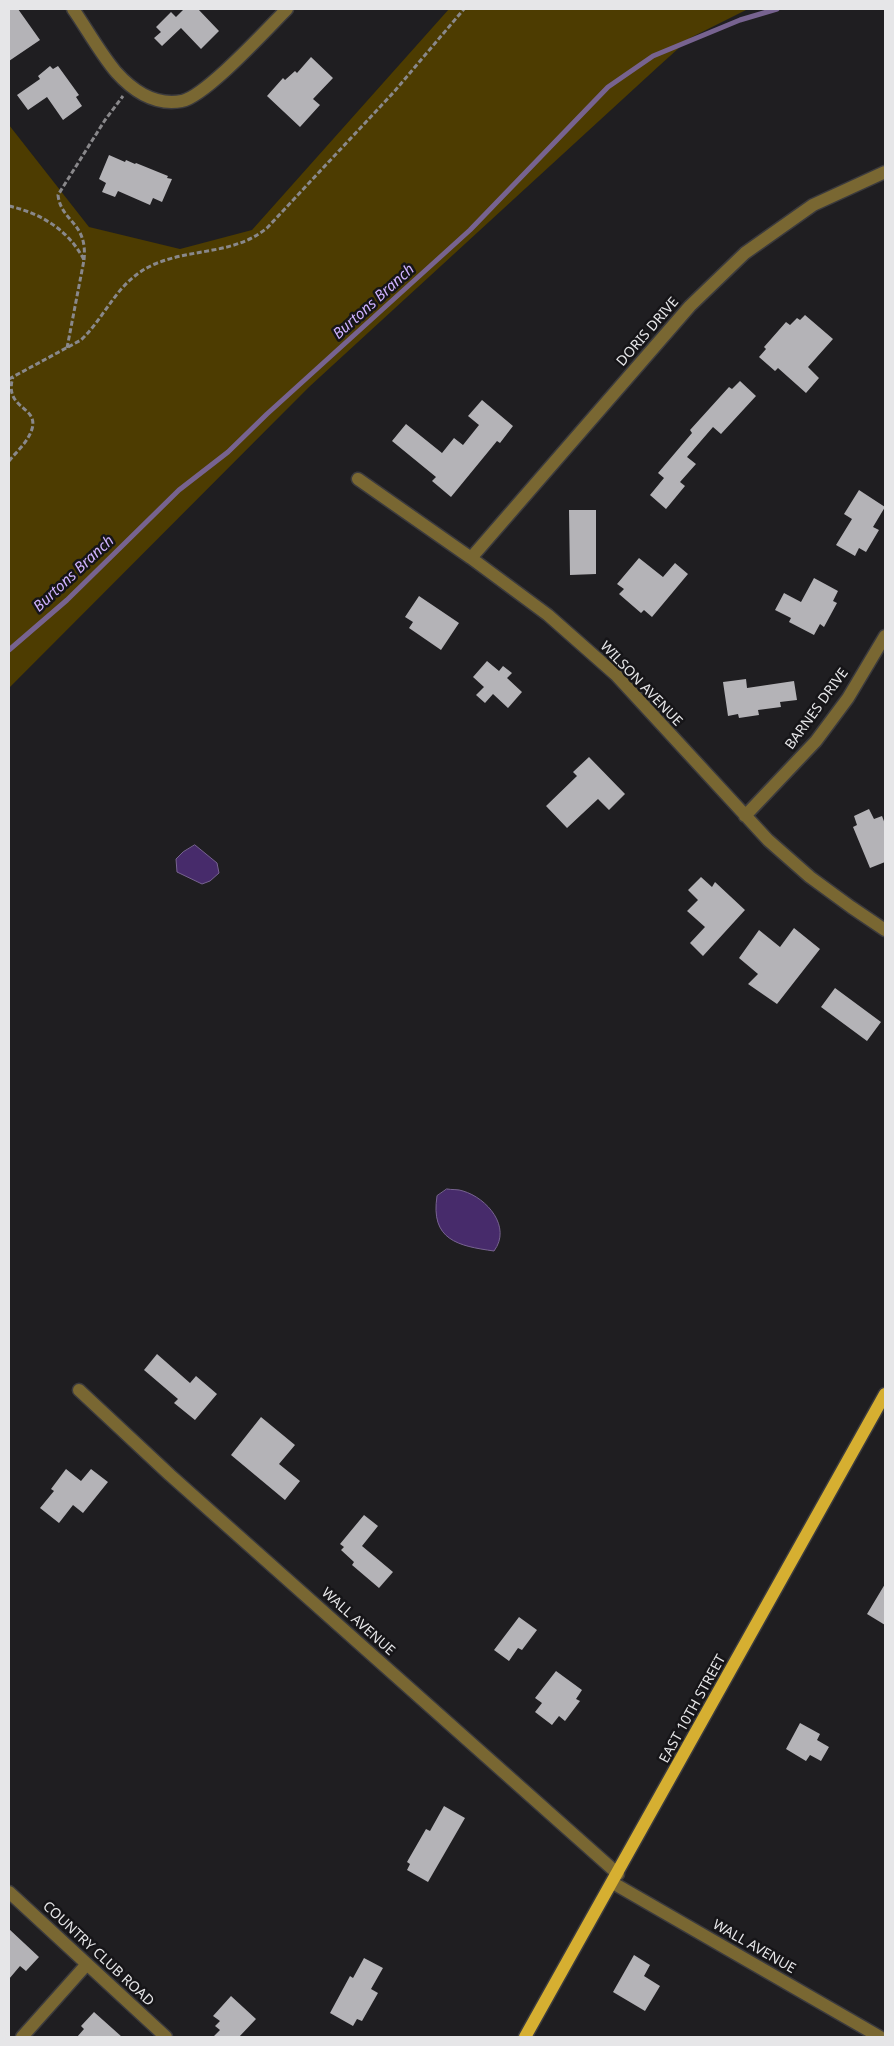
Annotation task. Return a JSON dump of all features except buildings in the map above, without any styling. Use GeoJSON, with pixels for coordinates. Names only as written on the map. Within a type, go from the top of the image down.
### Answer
{"type":"FeatureCollection","features":[{"type":"Feature","properties":{"kind":"main road","name":"EAST 10TH STREET"},"geometry":{"type":"LineString","coordinates":[[526,2037],[885,1397]]}},
{"type":"Feature","properties":{"kind":"street"},"geometry":{"type":"LineString","coordinates":[[73,9],[116,71],[131,87],[145,97],[164,102],[184,101],[204,88],[222,73],[287,9]]}},
{"type":"Feature","properties":{"kind":"street","name":"DORIS DRIVE"},"geometry":{"type":"LineString","coordinates":[[471,558],[690,306],[745,253],[813,205],[885,172]]}},
{"type":"Feature","properties":{"kind":"street","name":"WILSON AVENUE"},"geometry":{"type":"LineString","coordinates":[[358,479],[471,558],[548,615],[616,675],[745,816],[810,877],[851,908],[885,930]]}},
{"type":"Feature","properties":{"kind":"street","name":"BARNES DRIVE"},"geometry":{"type":"LineString","coordinates":[[745,816],[816,741],[848,698],[885,636]]}},
{"type":"Feature","properties":{"kind":"street","name":"WALL AVENUE"},"geometry":{"type":"LineString","coordinates":[[79,1390],[170,1475],[615,1878],[880,2037]]}},
{"type":"Feature","properties":{"kind":"street","name":"COUNTRY CLUB ROAD"},"geometry":{"type":"LineString","coordinates":[[9,1892],[166,2037]]}},
{"type":"Feature","properties":{"kind":"street"},"geometry":{"type":"LineString","coordinates":[[22,2037],[87,1964]]}},
{"type":"Feature","properties":{"kind":"path"},"geometry":{"type":"LineString","coordinates":[[9,379],[80,340],[90,332],[121,288],[154,264],[238,245],[255,238],[267,228],[393,93],[464,9]]}},
{"type":"Feature","properties":{"kind":"path"},"geometry":{"type":"LineString","coordinates":[[67,348],[85,247],[82,234],[59,203],[58,195],[105,120],[131,87]]}},
{"type":"Feature","properties":{"kind":"path"},"geometry":{"type":"LineString","coordinates":[[9,206],[23,209],[54,224],[80,251],[84,260]]}},
{"type":"Feature","properties":{"kind":"path"},"geometry":{"type":"LineString","coordinates":[[9,461],[25,443],[32,430],[33,422],[30,413],[12,397],[10,386],[13,377]]}},
{"type":"Feature","properties":{"kind":"shaded area"},"geometry":{"type":"Polygon","coordinates":[[[449,9],[748,9],[690,38],[309,387],[9,688],[9,125],[89,227],[180,249],[252,230],[449,9]]]}},
{"type":"Feature","properties":{"kind":"shaded area"},"geometry":{"type":"Polygon","coordinates":[[[195,845],[217,863],[219,873],[210,881],[202,884],[177,872],[176,859],[195,845]]]}},
{"type":"Feature","properties":{"kind":"shaded area"},"geometry":{"type":"Polygon","coordinates":[[[447,1189],[461,1190],[481,1200],[488,1207],[498,1223],[500,1232],[499,1242],[494,1251],[458,1243],[442,1231],[436,1211],[437,1196],[447,1189]]]}},
{"type":"Feature","properties":{"kind":"waterway","name":"Burtons Branch"},"geometry":{"type":"LineString","coordinates":[[9,650],[67,600],[179,490],[228,452],[267,414],[470,230],[608,87],[653,56],[740,20],[777,9]]}}]}
